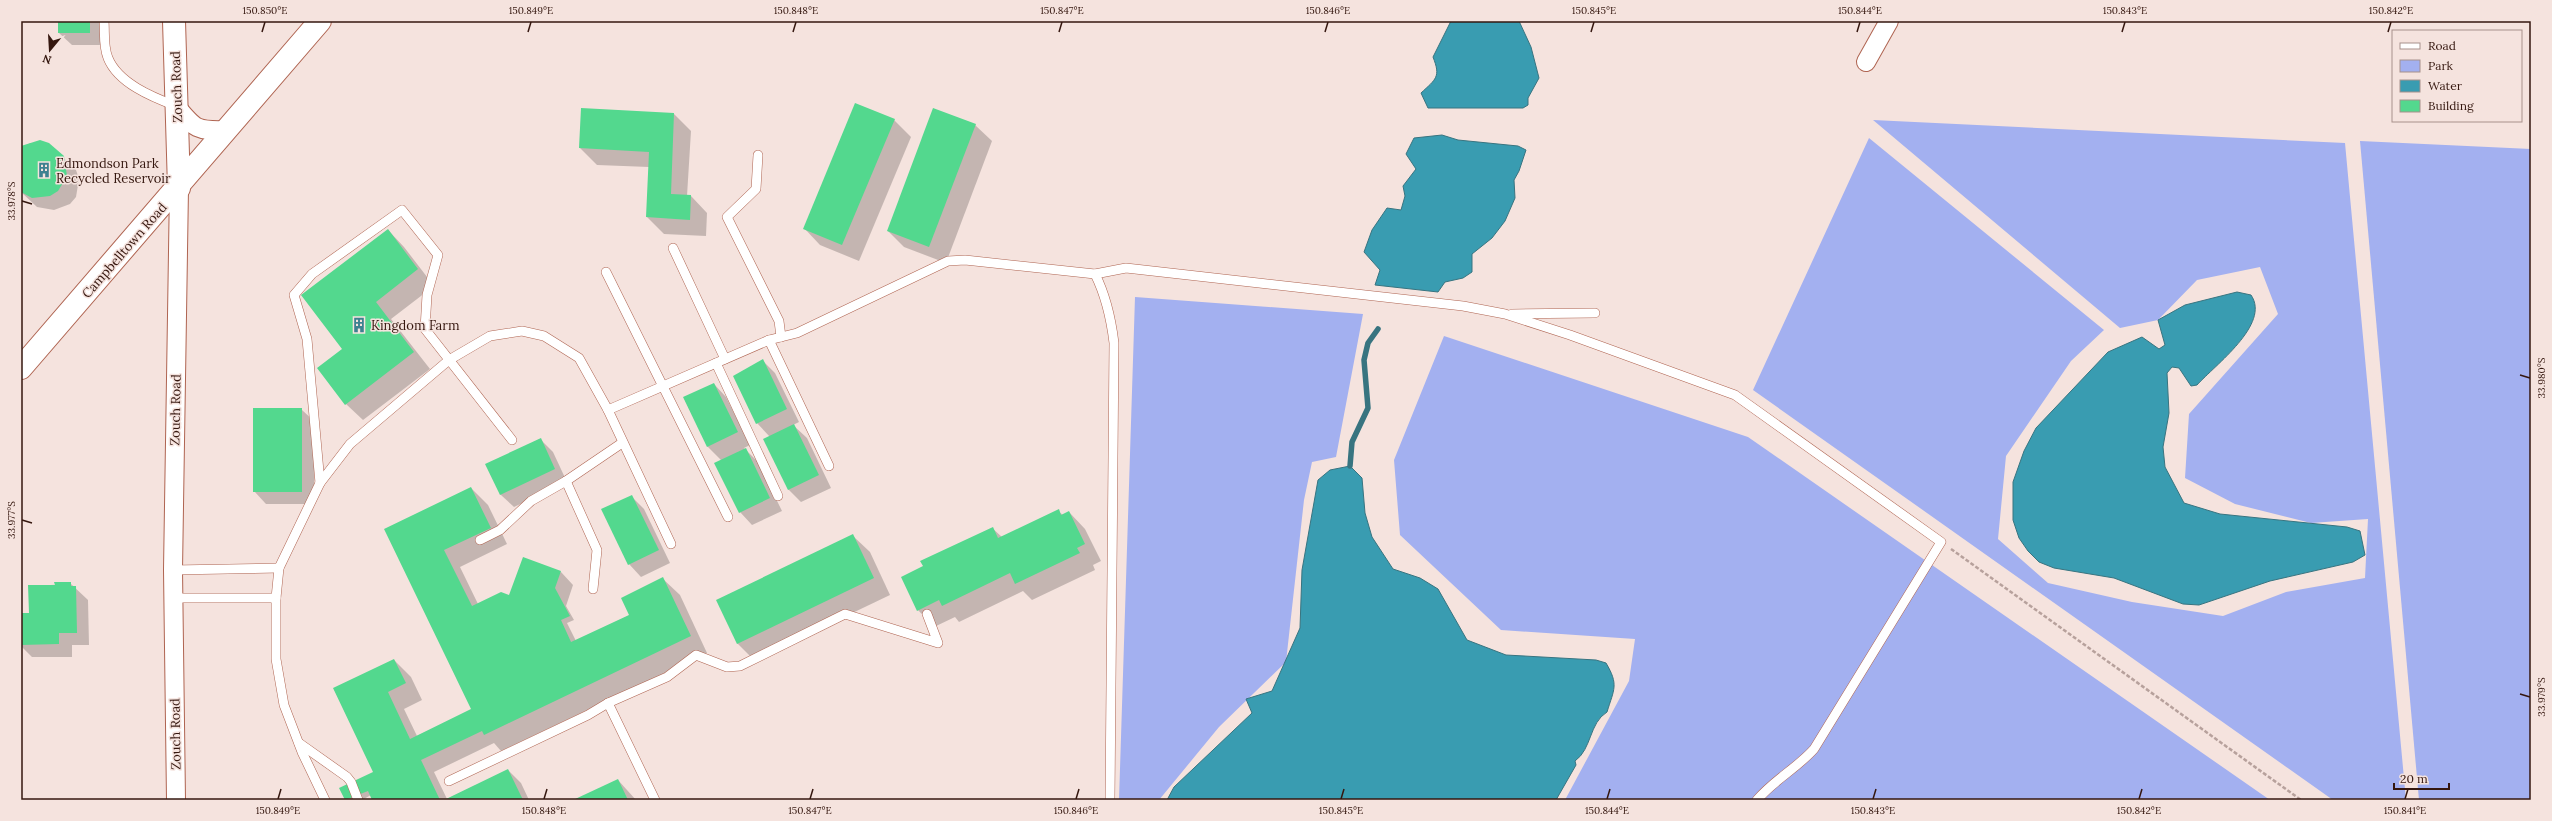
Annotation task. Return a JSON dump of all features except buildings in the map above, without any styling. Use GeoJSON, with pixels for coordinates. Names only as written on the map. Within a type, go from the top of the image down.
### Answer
{"type":"FeatureCollection","features":[{"type":"Feature","properties":{"kind":"main road","name":"Zouch Road"},"geometry":{"type":"LineString","coordinates":[[174,21],[179,188]]}},
{"type":"Feature","properties":{"kind":"main road","name":"Campbelltown Road"},"geometry":{"type":"LineString","coordinates":[[21,368],[179,188],[226,130],[320,21]]}},
{"type":"Feature","properties":{"kind":"street"},"geometry":{"type":"LineString","coordinates":[[1866,62],[1889,21]]}},
{"type":"Feature","properties":{"kind":"street"},"geometry":{"type":"LineString","coordinates":[[176,106],[193,126],[206,131],[226,130]]}},
{"type":"Feature","properties":{"kind":"street","name":"Zouch Road"},"geometry":{"type":"LineString","coordinates":[[176,800],[173,570],[179,188]]}},
{"type":"Feature","properties":{"kind":"lane"},"geometry":{"type":"LineString","coordinates":[[104,21],[107,56],[117,72],[153,98],[176,106]]}},
{"type":"Feature","properties":{"kind":"lane"},"geometry":{"type":"LineString","coordinates":[[758,155],[756,190],[727,217],[779,321],[781,337]]}},
{"type":"Feature","properties":{"kind":"lane"},"geometry":{"type":"LineString","coordinates":[[320,483],[307,339],[294,295],[312,274],[402,210],[438,255],[428,295],[425,329],[449,360],[469,382],[512,440]]}},
{"type":"Feature","properties":{"kind":"lane"},"geometry":{"type":"LineString","coordinates":[[673,248],[725,359]]}},
{"type":"Feature","properties":{"kind":"lane"},"geometry":{"type":"LineString","coordinates":[[608,410],[769,340],[797,333],[948,261],[972,260],[1095,274],[1126,268],[1363,293],[1505,314],[1595,313]]}},
{"type":"Feature","properties":{"kind":"lane"},"geometry":{"type":"LineString","coordinates":[[606,272],[728,517]]}},
{"type":"Feature","properties":{"kind":"lane"},"geometry":{"type":"LineString","coordinates":[[1095,274],[1105,294],[1114,343],[1110,800]]}},
{"type":"Feature","properties":{"kind":"lane"},"geometry":{"type":"LineString","coordinates":[[1505,314],[1735,395],[1941,542],[1814,749],[1802,763],[1768,787],[1757,800]]}},
{"type":"Feature","properties":{"kind":"lane"},"geometry":{"type":"LineString","coordinates":[[325,800],[298,742],[284,705],[276,658],[276,598],[279,568],[320,483],[350,444],[449,360],[490,336],[522,331],[544,336],[579,358],[608,410],[622,443],[671,544]]}},
{"type":"Feature","properties":{"kind":"lane"},"geometry":{"type":"LineString","coordinates":[[769,340],[829,466]]}},
{"type":"Feature","properties":{"kind":"lane"},"geometry":{"type":"LineString","coordinates":[[716,363],[778,496]]}},
{"type":"Feature","properties":{"kind":"lane"},"geometry":{"type":"LineString","coordinates":[[480,540],[500,530],[531,501],[566,481],[622,443]]}},
{"type":"Feature","properties":{"kind":"lane"},"geometry":{"type":"LineString","coordinates":[[566,481],[597,550],[593,589]]}},
{"type":"Feature","properties":{"kind":"lane"},"geometry":{"type":"LineString","coordinates":[[173,570],[279,568]]}},
{"type":"Feature","properties":{"kind":"lane"},"geometry":{"type":"LineString","coordinates":[[173,598],[276,598]]}},
{"type":"Feature","properties":{"kind":"lane"},"geometry":{"type":"LineString","coordinates":[[448,781],[588,715],[608,703],[667,677],[696,655],[727,667],[740,666],[845,614],[938,642],[927,614]]}},
{"type":"Feature","properties":{"kind":"lane"},"geometry":{"type":"LineString","coordinates":[[608,703],[655,800]]}},
{"type":"Feature","properties":{"kind":"lane"},"geometry":{"type":"LineString","coordinates":[[298,742],[347,777],[351,782],[358,800]]}},
{"type":"Feature","properties":{"kind":"path"},"geometry":{"type":"LineString","coordinates":[[1941,542],[2301,800]]}},
{"type":"Feature","properties":{"kind":"green space"},"geometry":{"type":"Polygon","coordinates":[[[1873,120],[2345,143],[2406,800],[2333,800],[1753,390],[1869,138],[2104,330],[2071,361],[2006,456],[1998,539],[2048,583],[2132,602],[2223,616],[2286,592],[2365,578],[2368,519],[2311,523],[2235,504],[2185,478],[2189,414],[2278,314],[2260,267],[2197,280],[2158,320],[2120,328],[1873,120]]]}},
{"type":"Feature","properties":{"kind":"green space"},"geometry":{"type":"Polygon","coordinates":[[[2360,141],[2531,149],[2531,800],[2419,800],[2360,141]]]}},
{"type":"Feature","properties":{"kind":"green space"},"geometry":{"type":"Polygon","coordinates":[[[1135,297],[1363,314],[1336,457],[1312,462],[1304,500],[1286,662],[1219,727],[1159,800],[1119,800],[1135,297]]]}},
{"type":"Feature","properties":{"kind":"green space"},"geometry":{"type":"Polygon","coordinates":[[[1444,336],[1748,437],[2270,800],[1565,800],[1629,681],[1635,639],[1501,630],[1400,535],[1394,460],[1444,336]]]}},
{"type":"Feature","properties":{"kind":"water"},"geometry":{"type":"Polygon","coordinates":[[[1451,21],[1519,21],[1531,47],[1539,78],[1528,98],[1528,105],[1523,108],[1428,108],[1421,93],[1436,77],[1437,69],[1433,57],[1451,21]]]}},
{"type":"Feature","properties":{"kind":"water"},"geometry":{"type":"Polygon","coordinates":[[[1442,135],[1458,140],[1518,146],[1526,150],[1519,171],[1514,180],[1515,198],[1505,221],[1492,238],[1472,254],[1472,272],[1463,278],[1445,282],[1438,292],[1375,285],[1380,270],[1364,252],[1372,230],[1387,208],[1401,210],[1405,196],[1403,186],[1416,169],[1406,154],[1414,138],[1442,135]]]}},
{"type":"Feature","properties":{"kind":"water"},"geometry":{"type":"Polygon","coordinates":[[[2237,292],[2251,295],[2255,306],[2254,318],[2238,343],[2197,385],[2191,386],[2179,368],[2172,367],[2167,373],[2169,413],[2163,447],[2165,467],[2184,503],[2220,514],[2347,527],[2360,531],[2365,555],[2353,562],[2270,581],[2199,605],[2183,604],[2114,578],[2054,568],[2039,562],[2028,551],[2019,538],[2013,520],[2013,482],[2024,451],[2036,428],[2108,352],[2142,337],[2159,349],[2165,345],[2158,320],[2185,305],[2237,292]]]}},
{"type":"Feature","properties":{"kind":"water"},"geometry":{"type":"Polygon","coordinates":[[[1350,466],[1362,478],[1365,513],[1372,537],[1393,569],[1420,578],[1438,589],[1467,640],[1506,655],[1596,660],[1606,663],[1614,682],[1613,692],[1607,712],[1601,717],[1593,729],[1585,750],[1575,761],[1576,765],[1556,800],[1167,800],[1174,787],[1252,713],[1246,699],[1272,691],[1300,628],[1302,570],[1318,480],[1330,470],[1350,466]]]}},
{"type":"Feature","properties":{"kind":"waterway"},"geometry":{"type":"LineString","coordinates":[[1350,466],[1352,442],[1368,408],[1364,360],[1368,343],[1378,329]]}},
{"type":"Feature","properties":{"kind":"place","name":"Edmondson Park Recycled Reservoir"},"geometry":{"type":"Point","coordinates":[44,170]}},
{"type":"Feature","properties":{"kind":"place","name":"Kingdom Farm"},"geometry":{"type":"Point","coordinates":[359,325]}}]}
